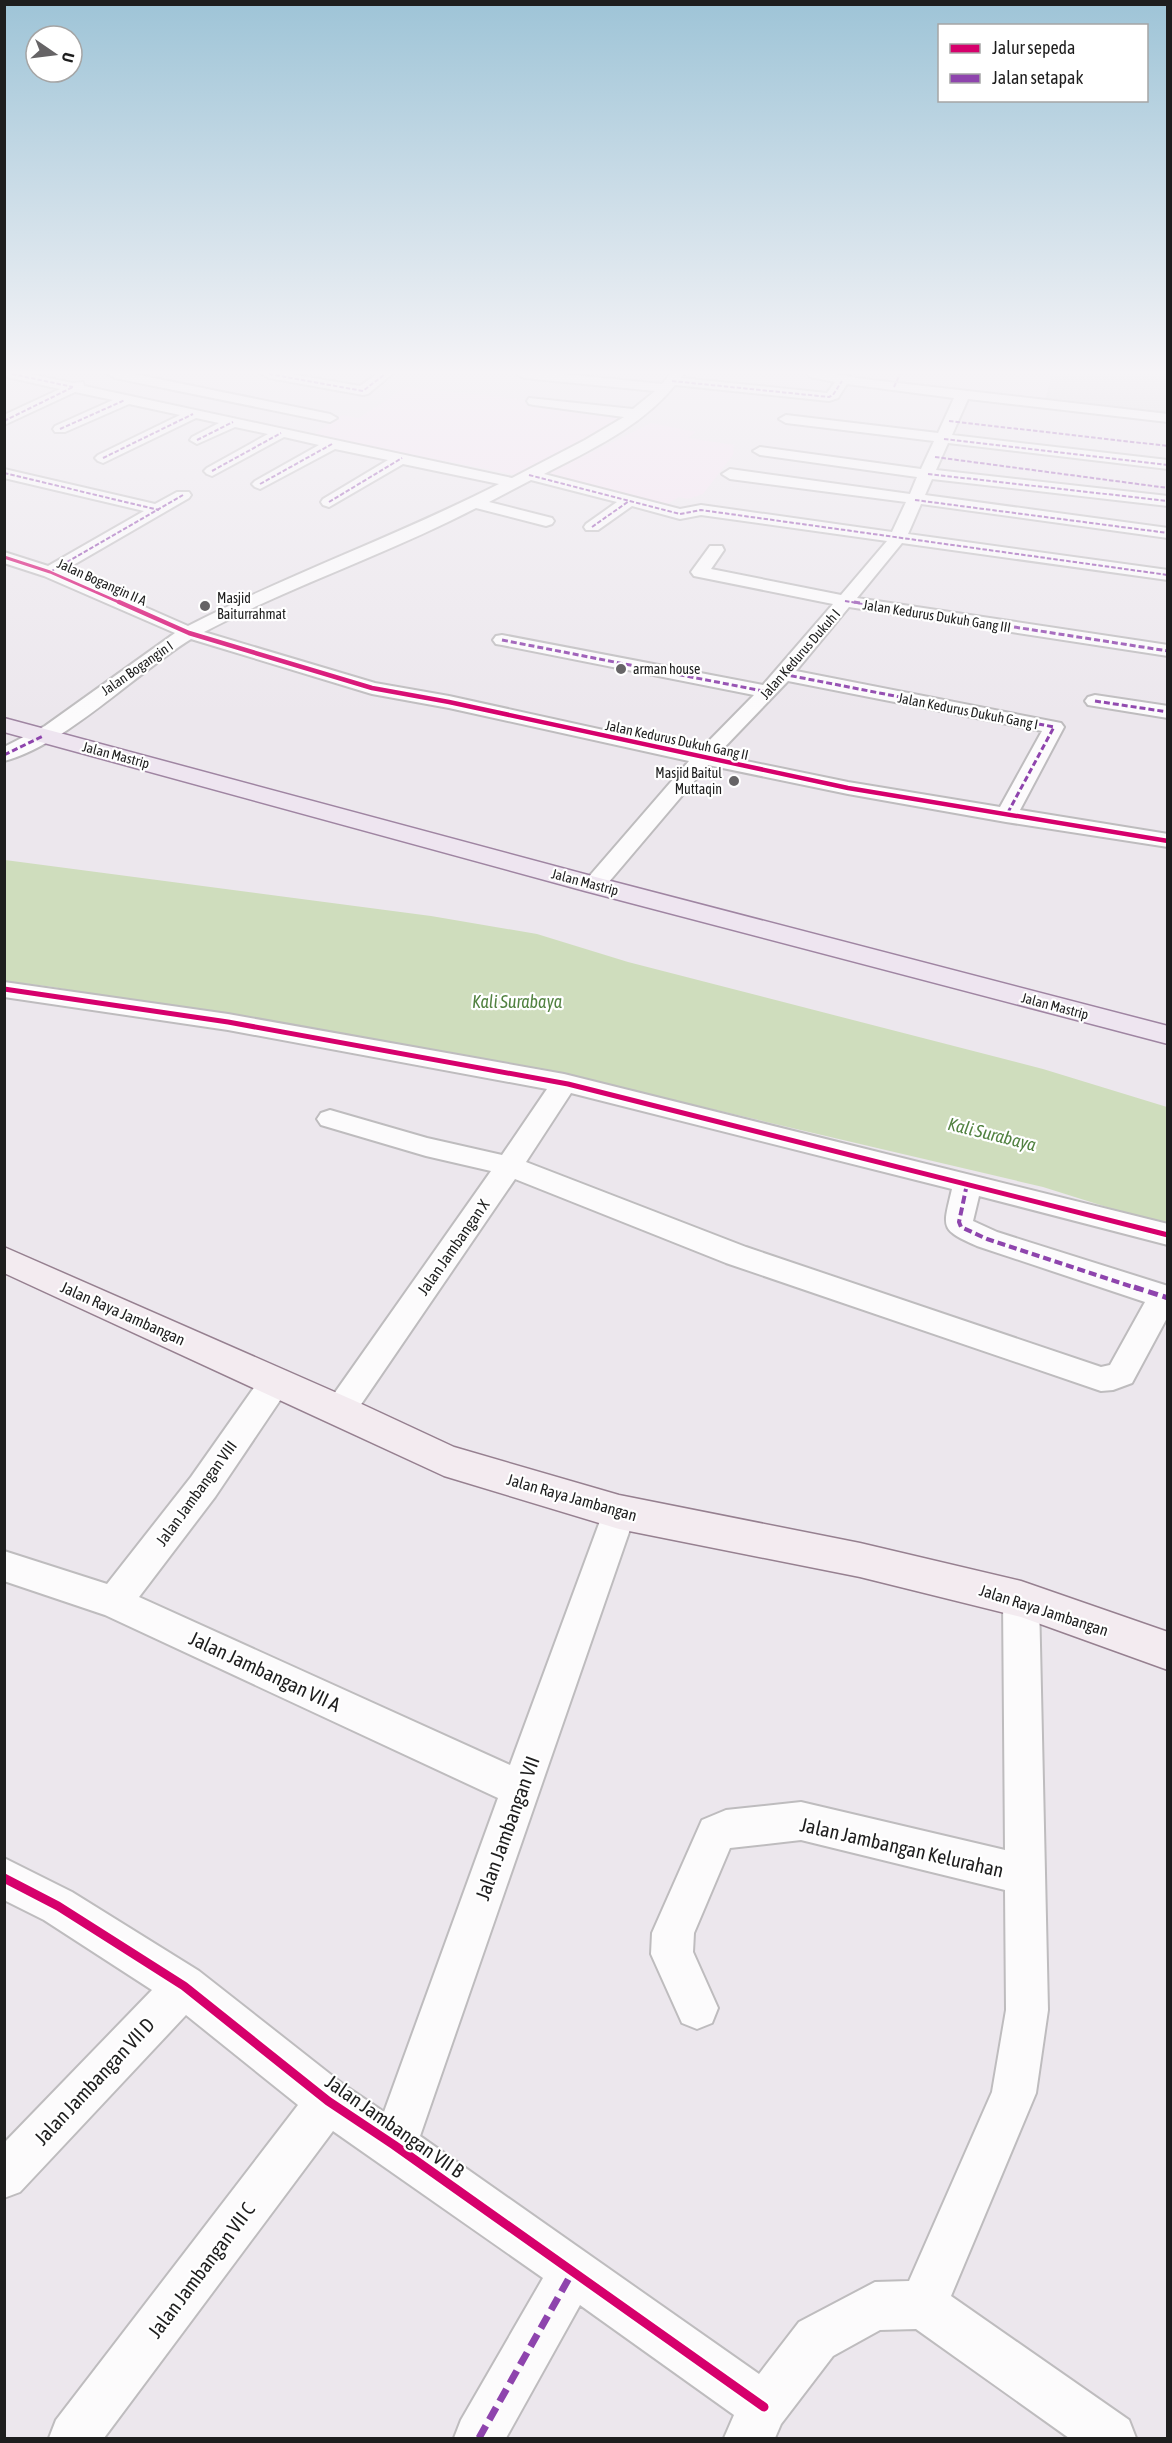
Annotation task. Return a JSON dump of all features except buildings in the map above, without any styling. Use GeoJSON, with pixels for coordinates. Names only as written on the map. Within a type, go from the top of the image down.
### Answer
{"type":"FeatureCollection","features":[{"type":"Feature","properties":{"kind":"main road","name":"Jalan Mastrip"},"geometry":{"type":"LineString","coordinates":[[4,724],[594,885],[1167,1035]]}},
{"type":"Feature","properties":{"kind":"main road","name":"Jalan Raya Jambangan"},"geometry":{"type":"LineString","coordinates":[[4,1259],[340,1410],[444,1460],[619,1512],[860,1560],[1021,1599],[1167,1651]]}},
{"type":"Feature","properties":{"kind":"street"},"geometry":{"type":"LineString","coordinates":[[67,488],[159,510]]}},
{"type":"Feature","properties":{"kind":"street"},"geometry":{"type":"LineString","coordinates":[[329,502],[352,488]]}},
{"type":"Feature","properties":{"kind":"street","name":"Jalan Bogangin I"},"geometry":{"type":"LineString","coordinates":[[4,755],[43,736],[140,664],[189,633],[308,576],[430,524],[503,488]]}},
{"type":"Feature","properties":{"kind":"street"},"geometry":{"type":"LineString","coordinates":[[565,488],[680,514],[696,511],[1167,575]]}},
{"type":"Feature","properties":{"kind":"street"},"geometry":{"type":"LineString","coordinates":[[830,488],[1167,533]]}},
{"type":"Feature","properties":{"kind":"street","name":"Jalan Kedurus Dukuh I"},"geometry":{"type":"LineString","coordinates":[[594,885],[702,759],[768,692],[897,539],[919,488]]}},
{"type":"Feature","properties":{"kind":"street"},"geometry":{"type":"LineString","coordinates":[[1088,488],[1167,501]]}},
{"type":"Feature","properties":{"kind":"street"},"geometry":{"type":"LineString","coordinates":[[50,572],[183,495]]}},
{"type":"Feature","properties":{"kind":"street"},"geometry":{"type":"LineString","coordinates":[[592,526],[628,501]]}},
{"type":"Feature","properties":{"kind":"street"},"geometry":{"type":"LineString","coordinates":[[474,503],[546,521]]}},
{"type":"Feature","properties":{"kind":"street","name":"Jalan Kedurus Dukuh Gang III"},"geometry":{"type":"LineString","coordinates":[[716,550],[700,572],[845,601],[1167,651]]}},
{"type":"Feature","properties":{"kind":"street","name":"Jalan Bogangin II A"},"geometry":{"type":"LineString","coordinates":[[4,557],[50,572],[189,633]]}},
{"type":"Feature","properties":{"kind":"street","name":"Jalan Kedurus Dukuh Gang II"},"geometry":{"type":"LineString","coordinates":[[189,633],[372,688],[448,702],[702,759],[1006,816],[1167,841]]}},
{"type":"Feature","properties":{"kind":"street"},"geometry":{"type":"LineString","coordinates":[[502,640],[768,692]]}},
{"type":"Feature","properties":{"kind":"street","name":"Jalan Kedurus Dukuh Gang I"},"geometry":{"type":"LineString","coordinates":[[782,675],[1054,727],[1006,816]]}},
{"type":"Feature","properties":{"kind":"street"},"geometry":{"type":"LineString","coordinates":[[1095,701],[1167,712]]}},
{"type":"Feature","properties":{"kind":"street"},"geometry":{"type":"LineString","coordinates":[[4,989],[228,1022],[564,1083],[1167,1235]]}},
{"type":"Feature","properties":{"kind":"street","name":"Jalan Jambangan X"},"geometry":{"type":"LineString","coordinates":[[340,1410],[564,1083]]}},
{"type":"Feature","properties":{"kind":"street"},"geometry":{"type":"LineString","coordinates":[[330,1119],[426,1147],[509,1166],[736,1255],[1101,1378],[1113,1378],[1120,1374],[1165,1297],[987,1239],[961,1227],[959,1222],[967,1184]]}},
{"type":"Feature","properties":{"kind":"street","name":"Jalan Jambangan VIII"},"geometry":{"type":"LineString","coordinates":[[114,1602],[203,1487],[276,1381]]}},
{"type":"Feature","properties":{"kind":"street","name":"Jalan Jambangan VII"},"geometry":{"type":"LineString","coordinates":[[394,2145],[619,1512]]}},
{"type":"Feature","properties":{"kind":"street","name":"Jalan Jambangan VII A"},"geometry":{"type":"LineString","coordinates":[[4,1566],[114,1602],[521,1789]]}},
{"type":"Feature","properties":{"kind":"street","name":"Jalan Jambangan Kelurahan"},"geometry":{"type":"LineString","coordinates":[[923,2305],[1014,2093],[1027,2010],[1021,1599]]}},
{"type":"Feature","properties":{"kind":"street","name":"Jalan Jambangan Kelurahan"},"geometry":{"type":"LineString","coordinates":[[697,2008],[672,1954],[673,1933],[716,1834],[726,1829],[801,1821],[1026,1875]]}},
{"type":"Feature","properties":{"kind":"street","name":"Jalan Jambangan VII B"},"geometry":{"type":"LineString","coordinates":[[4,1878],[58,1905],[183,1986],[328,2101],[573,2271],[757,2423]]}},
{"type":"Feature","properties":{"kind":"street","name":"Jalan Jambangan VII D"},"geometry":{"type":"LineString","coordinates":[[4,2176],[183,1986]]}},
{"type":"Feature","properties":{"kind":"street","name":"Jalan Jambangan VII C"},"geometry":{"type":"LineString","coordinates":[[74,2439],[328,2101]]}},
{"type":"Feature","properties":{"kind":"street"},"geometry":{"type":"LineString","coordinates":[[479,2439],[573,2271]]}},
{"type":"Feature","properties":{"kind":"street"},"geometry":{"type":"LineString","coordinates":[[757,2423],[816,2339],[875,2306],[923,2305],[1111,2439]]}},
{"type":"Feature","properties":{"kind":"shaded area"},"geometry":{"type":"Polygon","coordinates":[[[584,488],[708,488],[703,494],[688,499],[679,497],[661,508],[584,488]]]}},
{"type":"Feature","properties":{"kind":"water","name":"Kali Surabaya"},"geometry":{"type":"Polygon","coordinates":[[[5,860],[431,916],[537,934],[628,962],[1043,1069],[1167,1107],[1167,1226],[1043,1187],[686,1103],[53,987],[5,981],[5,860]]]}},
{"type":"Feature","properties":{"kind":"marked path"},"geometry":{"type":"LineString","coordinates":[[67,488],[159,510]]}},
{"type":"Feature","properties":{"kind":"marked path"},"geometry":{"type":"LineString","coordinates":[[329,502],[352,488]]}},
{"type":"Feature","properties":{"kind":"marked path"},"geometry":{"type":"LineString","coordinates":[[579,488],[680,514],[701,510],[1168,575]]}},
{"type":"Feature","properties":{"kind":"marked path"},"geometry":{"type":"LineString","coordinates":[[1053,488],[1168,501]]}},
{"type":"Feature","properties":{"kind":"marked path"},"geometry":{"type":"LineString","coordinates":[[50,572],[183,495]]}},
{"type":"Feature","properties":{"kind":"marked path"},"geometry":{"type":"LineString","coordinates":[[915,500],[1168,533]]}},
{"type":"Feature","properties":{"kind":"marked path"},"geometry":{"type":"LineString","coordinates":[[592,527],[629,501]]}},
{"type":"Feature","properties":{"kind":"marked path"},"geometry":{"type":"LineString","coordinates":[[845,601],[1168,651]]}},
{"type":"Feature","properties":{"kind":"marked path"},"geometry":{"type":"LineString","coordinates":[[502,640],[768,692]]}},
{"type":"Feature","properties":{"kind":"marked path"},"geometry":{"type":"LineString","coordinates":[[782,674],[1054,727],[1006,816]]}},
{"type":"Feature","properties":{"kind":"marked path"},"geometry":{"type":"LineString","coordinates":[[1095,701],[1168,712]]}},
{"type":"Feature","properties":{"kind":"marked path"},"geometry":{"type":"LineString","coordinates":[[4,755],[43,736]]}},
{"type":"Feature","properties":{"kind":"marked path"},"geometry":{"type":"LineString","coordinates":[[967,1184],[959,1222],[961,1227],[987,1239],[1168,1298]]}},
{"type":"Feature","properties":{"kind":"marked path"},"geometry":{"type":"LineString","coordinates":[[479,2438],[573,2271]]}},
{"type":"Feature","properties":{"kind":"cycle path"},"geometry":{"type":"LineString","coordinates":[[4,557],[50,572],[189,633],[372,688],[449,702],[848,788],[1168,841]]}},
{"type":"Feature","properties":{"kind":"cycle path"},"geometry":{"type":"LineString","coordinates":[[4,989],[228,1022],[568,1084],[1168,1235]]}},
{"type":"Feature","properties":{"kind":"cycle path"},"geometry":{"type":"LineString","coordinates":[[4,1878],[58,1906],[184,1986],[328,2101],[394,2145],[764,2407]]}},
{"type":"Feature","properties":{"kind":"place","name":"Masjid Baiturrahmat"},"geometry":{"type":"Point","coordinates":[205,606]}},
{"type":"Feature","properties":{"kind":"place","name":"arman house"},"geometry":{"type":"Point","coordinates":[621,669]}},
{"type":"Feature","properties":{"kind":"place","name":"Masjid Baitul Muttaqin"},"geometry":{"type":"Point","coordinates":[734,781]}}]}
